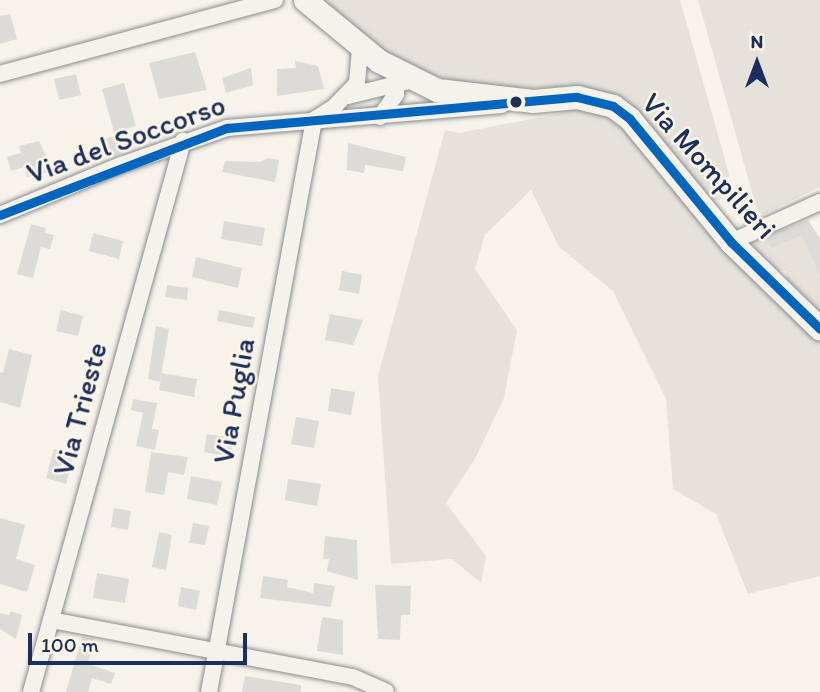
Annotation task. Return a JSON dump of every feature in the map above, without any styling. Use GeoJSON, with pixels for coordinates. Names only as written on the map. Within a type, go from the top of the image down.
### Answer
{"type":"FeatureCollection","features":[{"type":"Feature","properties":{"kind":"street"},"geometry":{"type":"LineString","coordinates":[[0,74],[275,0]]}},
{"type":"Feature","properties":{"kind":"street","name":"Via Mompilieri"},"geometry":{"type":"LineString","coordinates":[[305,0],[402,78],[460,96],[533,101],[578,97],[613,106],[635,126],[731,242],[820,329]]}},
{"type":"Feature","properties":{"kind":"street"},"geometry":{"type":"LineString","coordinates":[[314,120],[346,97],[357,83],[360,46]]}},
{"type":"Feature","properties":{"kind":"street"},"geometry":{"type":"LineString","coordinates":[[346,97],[402,78]]}},
{"type":"Feature","properties":{"kind":"street"},"geometry":{"type":"LineString","coordinates":[[380,117],[391,104],[402,78]]}},
{"type":"Feature","properties":{"kind":"street","name":"Via del Soccorso"},"geometry":{"type":"LineString","coordinates":[[0,215],[184,141],[227,128],[380,117],[533,101]]}},
{"type":"Feature","properties":{"kind":"street","name":"Via Puglia"},"geometry":{"type":"LineString","coordinates":[[209,692],[314,120]]}},
{"type":"Feature","properties":{"kind":"street","name":"Via Trieste"},"geometry":{"type":"LineString","coordinates":[[31,692],[184,141]]}},
{"type":"Feature","properties":{"kind":"street"},"geometry":{"type":"LineString","coordinates":[[731,242],[820,202]]}},
{"type":"Feature","properties":{"kind":"street"},"geometry":{"type":"LineString","coordinates":[[51,621],[353,677],[386,692]]}},
{"type":"Feature","properties":{"kind":"shaded area"},"geometry":{"type":"Polygon","coordinates":[[[318,0],[680,0],[729,174],[726,190],[720,200],[708,201],[582,87],[501,88],[465,84],[418,71],[381,51],[318,0]]]}},
{"type":"Feature","properties":{"kind":"shaded area"},"geometry":{"type":"Polygon","coordinates":[[[698,0],[820,0],[820,187],[763,215],[757,210],[698,0]]]}},
{"type":"Feature","properties":{"kind":"shaded area"},"geometry":{"type":"Polygon","coordinates":[[[567,107],[585,107],[613,117],[820,342],[820,576],[748,594],[716,514],[673,489],[666,399],[613,291],[559,247],[531,190],[485,235],[475,269],[517,330],[504,398],[476,457],[446,503],[486,556],[481,583],[452,559],[391,564],[378,376],[445,130],[459,133],[561,113],[567,107]]]}},
{"type":"Feature","properties":{"kind":"shaded area"},"geometry":{"type":"Polygon","coordinates":[[[808,220],[820,239],[820,320],[787,289],[786,271],[768,270],[753,250],[758,239],[808,220]]]}},
{"type":"Feature","properties":{"kind":"building"},"geometry":{"type":"Polygon","coordinates":[[[10,14],[17,39],[0,44],[0,16],[10,14]]]}},
{"type":"Feature","properties":{"kind":"building"},"geometry":{"type":"Polygon","coordinates":[[[195,52],[207,90],[159,99],[149,63],[195,52]]]}},
{"type":"Feature","properties":{"kind":"building"},"geometry":{"type":"Polygon","coordinates":[[[295,61],[318,66],[324,89],[277,96],[277,69],[296,68],[295,61]]]}},
{"type":"Feature","properties":{"kind":"building"},"geometry":{"type":"Polygon","coordinates":[[[251,68],[253,85],[226,93],[222,78],[251,68]]]}},
{"type":"Feature","properties":{"kind":"building"},"geometry":{"type":"Polygon","coordinates":[[[76,74],[81,95],[59,100],[54,79],[76,74]]]}},
{"type":"Feature","properties":{"kind":"building"},"geometry":{"type":"Polygon","coordinates":[[[124,83],[136,126],[114,132],[102,89],[124,83]]]}},
{"type":"Feature","properties":{"kind":"building"},"geometry":{"type":"Polygon","coordinates":[[[123,134],[127,150],[110,157],[104,139],[123,134]]]}},
{"type":"Feature","properties":{"kind":"building"},"geometry":{"type":"Polygon","coordinates":[[[39,141],[49,162],[44,163],[46,173],[27,177],[24,167],[11,171],[7,157],[21,153],[19,146],[39,141]]]}},
{"type":"Feature","properties":{"kind":"building"},"geometry":{"type":"Polygon","coordinates":[[[348,143],[406,157],[403,171],[365,165],[364,173],[347,170],[348,143]]]}},
{"type":"Feature","properties":{"kind":"building"},"geometry":{"type":"Polygon","coordinates":[[[268,158],[279,160],[275,182],[222,172],[225,161],[260,162],[268,158]]]}},
{"type":"Feature","properties":{"kind":"building"},"geometry":{"type":"Polygon","coordinates":[[[808,220],[820,239],[820,276],[802,235],[771,248],[766,238],[808,220]]]}},
{"type":"Feature","properties":{"kind":"building"},"geometry":{"type":"Polygon","coordinates":[[[224,221],[265,228],[262,246],[221,239],[224,221]]]}},
{"type":"Feature","properties":{"kind":"building"},"geometry":{"type":"Polygon","coordinates":[[[31,224],[46,228],[45,233],[54,235],[50,249],[41,247],[33,278],[17,274],[31,224]]]}},
{"type":"Feature","properties":{"kind":"building"},"geometry":{"type":"Polygon","coordinates":[[[93,233],[123,241],[119,259],[89,251],[93,233]]]}},
{"type":"Feature","properties":{"kind":"building"},"geometry":{"type":"Polygon","coordinates":[[[196,257],[242,268],[238,288],[192,277],[196,257]]]}},
{"type":"Feature","properties":{"kind":"building"},"geometry":{"type":"Polygon","coordinates":[[[342,271],[362,275],[359,294],[339,290],[342,271]]]}},
{"type":"Feature","properties":{"kind":"building"},"geometry":{"type":"Polygon","coordinates":[[[167,285],[188,288],[187,300],[165,297],[167,285]]]}},
{"type":"Feature","properties":{"kind":"building"},"geometry":{"type":"Polygon","coordinates":[[[61,310],[83,316],[78,336],[56,331],[61,310]]]}},
{"type":"Feature","properties":{"kind":"building"},"geometry":{"type":"Polygon","coordinates":[[[219,310],[255,317],[253,328],[217,321],[219,310]]]}},
{"type":"Feature","properties":{"kind":"building"},"geometry":{"type":"Polygon","coordinates":[[[330,314],[363,320],[353,345],[325,340],[330,314]]]}},
{"type":"Feature","properties":{"kind":"building"},"geometry":{"type":"Polygon","coordinates":[[[156,326],[169,329],[160,382],[148,379],[156,326]]]}},
{"type":"Feature","properties":{"kind":"building"},"geometry":{"type":"Polygon","coordinates":[[[9,349],[32,355],[20,408],[0,402],[0,372],[3,373],[9,349]]]}},
{"type":"Feature","properties":{"kind":"building"},"geometry":{"type":"Polygon","coordinates":[[[162,373],[197,379],[194,397],[159,390],[162,373]]]}},
{"type":"Feature","properties":{"kind":"building"},"geometry":{"type":"Polygon","coordinates":[[[331,388],[355,392],[351,415],[328,411],[331,388]]]}},
{"type":"Feature","properties":{"kind":"building"},"geometry":{"type":"Polygon","coordinates":[[[133,399],[157,403],[152,429],[159,430],[155,450],[136,446],[143,413],[131,410],[133,399]]]}},
{"type":"Feature","properties":{"kind":"building"},"geometry":{"type":"Polygon","coordinates":[[[296,417],[319,421],[314,448],[291,444],[296,417]]]}},
{"type":"Feature","properties":{"kind":"building"},"geometry":{"type":"Polygon","coordinates":[[[207,434],[233,438],[230,457],[204,452],[207,434]]]}},
{"type":"Feature","properties":{"kind":"building"},"geometry":{"type":"Polygon","coordinates":[[[54,449],[74,455],[66,484],[46,478],[54,449]]]}},
{"type":"Feature","properties":{"kind":"building"},"geometry":{"type":"Polygon","coordinates":[[[151,452],[188,457],[184,475],[168,472],[164,495],[145,492],[151,452]]]}},
{"type":"Feature","properties":{"kind":"building"},"geometry":{"type":"Polygon","coordinates":[[[191,476],[222,482],[217,505],[187,499],[191,476]]]}},
{"type":"Feature","properties":{"kind":"building"},"geometry":{"type":"Polygon","coordinates":[[[288,479],[321,484],[317,506],[285,500],[288,479]]]}},
{"type":"Feature","properties":{"kind":"building"},"geometry":{"type":"Polygon","coordinates":[[[114,508],[131,511],[128,530],[111,527],[114,508]]]}},
{"type":"Feature","properties":{"kind":"building"},"geometry":{"type":"Polygon","coordinates":[[[0,518],[25,525],[16,559],[35,565],[27,592],[0,584],[0,518]]]}},
{"type":"Feature","properties":{"kind":"building"},"geometry":{"type":"Polygon","coordinates":[[[193,523],[209,526],[205,545],[189,543],[193,523]]]}},
{"type":"Feature","properties":{"kind":"building"},"geometry":{"type":"Polygon","coordinates":[[[159,532],[172,535],[166,570],[152,567],[159,532]]]}},
{"type":"Feature","properties":{"kind":"building"},"geometry":{"type":"Polygon","coordinates":[[[325,536],[357,540],[358,580],[327,571],[329,559],[323,559],[325,536]]]}},
{"type":"Feature","properties":{"kind":"building"},"geometry":{"type":"Polygon","coordinates":[[[97,573],[129,579],[125,603],[93,598],[97,573]]]}},
{"type":"Feature","properties":{"kind":"building"},"geometry":{"type":"Polygon","coordinates":[[[263,576],[288,580],[287,587],[313,593],[314,583],[335,586],[331,607],[260,598],[263,576]]]}},
{"type":"Feature","properties":{"kind":"building"},"geometry":{"type":"Polygon","coordinates":[[[375,585],[411,586],[410,615],[401,615],[400,640],[378,639],[375,585]]]}},
{"type":"Feature","properties":{"kind":"building"},"geometry":{"type":"Polygon","coordinates":[[[181,587],[200,591],[196,610],[178,606],[181,587]]]}},
{"type":"Feature","properties":{"kind":"building"},"geometry":{"type":"Polygon","coordinates":[[[11,611],[22,615],[16,639],[0,629],[0,613],[9,615],[11,611]]]}},
{"type":"Feature","properties":{"kind":"building"},"geometry":{"type":"Polygon","coordinates":[[[322,617],[343,620],[343,655],[317,651],[322,617]]]}},
{"type":"Feature","properties":{"kind":"building"},"geometry":{"type":"Polygon","coordinates":[[[82,637],[94,639],[88,664],[115,673],[111,684],[92,678],[88,692],[66,692],[82,637]]]}},
{"type":"Feature","properties":{"kind":"building"},"geometry":{"type":"Polygon","coordinates":[[[245,676],[301,685],[301,692],[242,692],[245,676]]]}},
{"type":"Feature","properties":{"kind":"transit line"},"geometry":{"type":"LineString","coordinates":[[0,215],[227,128],[577,97],[613,106],[630,119],[731,242],[820,329]]}}]}
